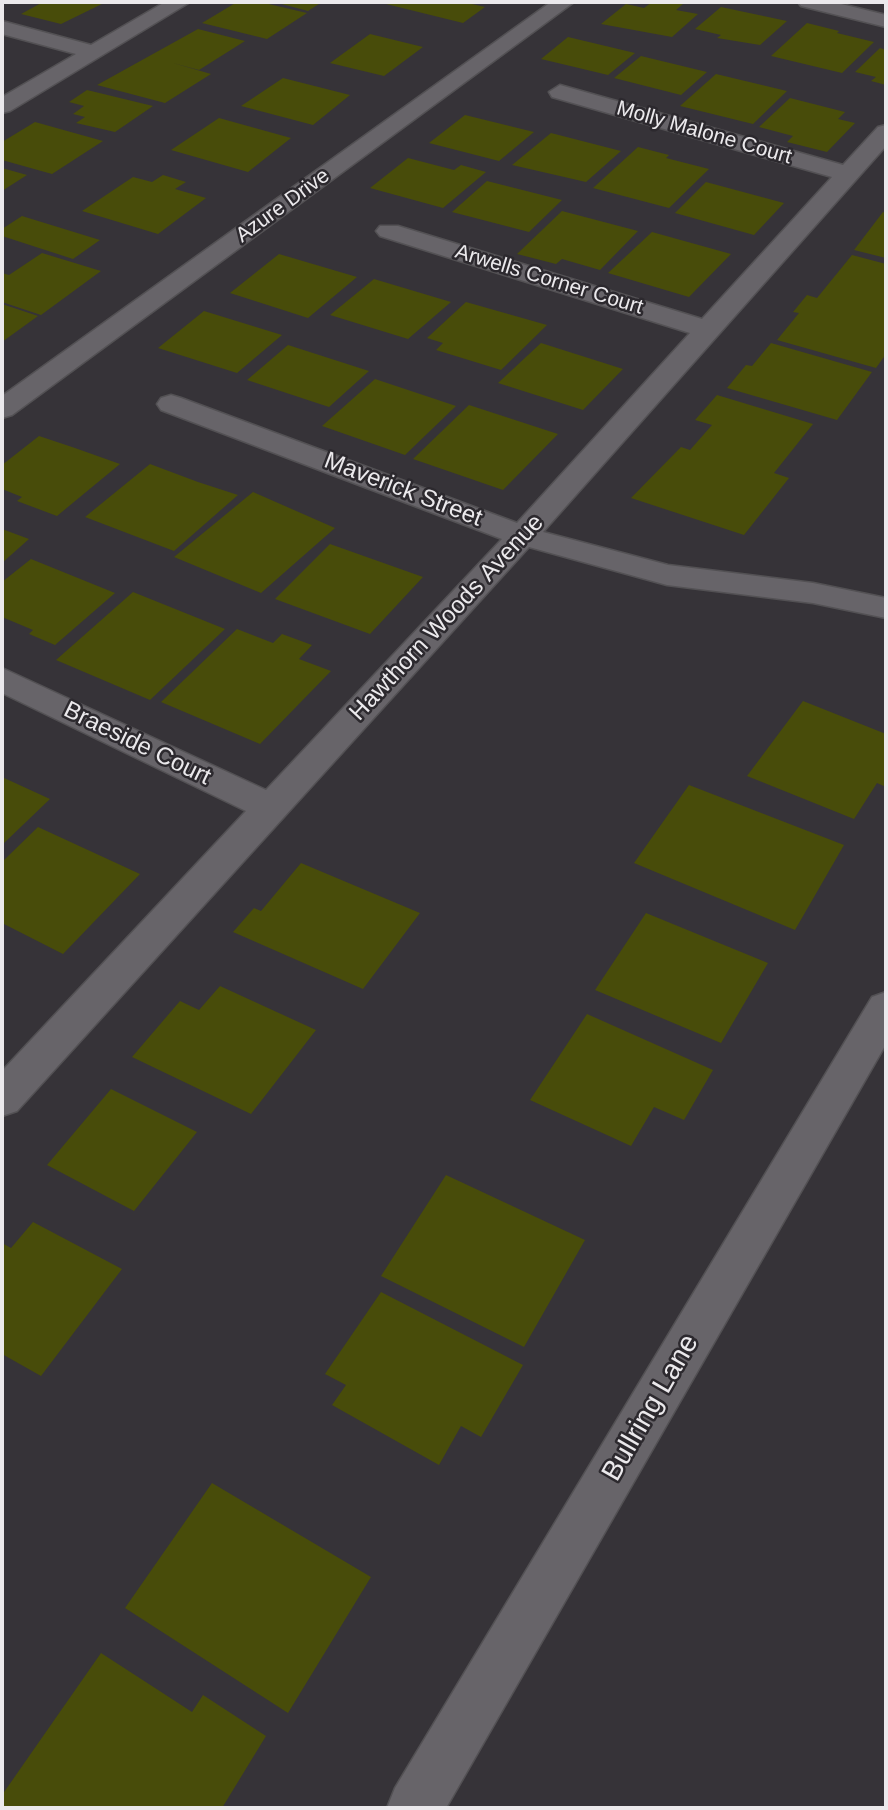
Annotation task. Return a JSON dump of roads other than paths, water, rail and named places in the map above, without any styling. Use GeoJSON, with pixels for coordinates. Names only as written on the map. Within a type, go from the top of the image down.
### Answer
{"type":"FeatureCollection","features":[{"type":"Feature","properties":{"kind":"street"},"geometry":{"type":"LineString","coordinates":[[2,106],[180,2]]}},
{"type":"Feature","properties":{"kind":"street","name":"Azure Drive"},"geometry":{"type":"LineString","coordinates":[[2,409],[564,2]]}},
{"type":"Feature","properties":{"kind":"street"},"geometry":{"type":"LineString","coordinates":[[808,2],[886,21]]}},
{"type":"Feature","properties":{"kind":"street"},"geometry":{"type":"LineString","coordinates":[[2,27],[94,52]]}},
{"type":"Feature","properties":{"kind":"street","name":"Molly Malone Court"},"geometry":{"type":"LineString","coordinates":[[560,92],[849,174]]}},
{"type":"Feature","properties":{"kind":"street","name":"Hawthorn Woods Avenue"},"geometry":{"type":"LineString","coordinates":[[2,1099],[523,536],[886,132]]}},
{"type":"Feature","properties":{"kind":"street","name":"Arwells Corner Court"},"geometry":{"type":"LineString","coordinates":[[389,230],[708,330]]}},
{"type":"Feature","properties":{"kind":"street","name":"Maverick Street"},"geometry":{"type":"LineString","coordinates":[[171,404],[523,536],[667,575],[813,593],[886,608]]}},
{"type":"Feature","properties":{"kind":"street","name":"Braeside Court"},"geometry":{"type":"LineString","coordinates":[[2,679],[271,808]]}},
{"type":"Feature","properties":{"kind":"street","name":"Bullring Lane"},"geometry":{"type":"LineString","coordinates":[[415,1808],[886,1008]]}}]}
